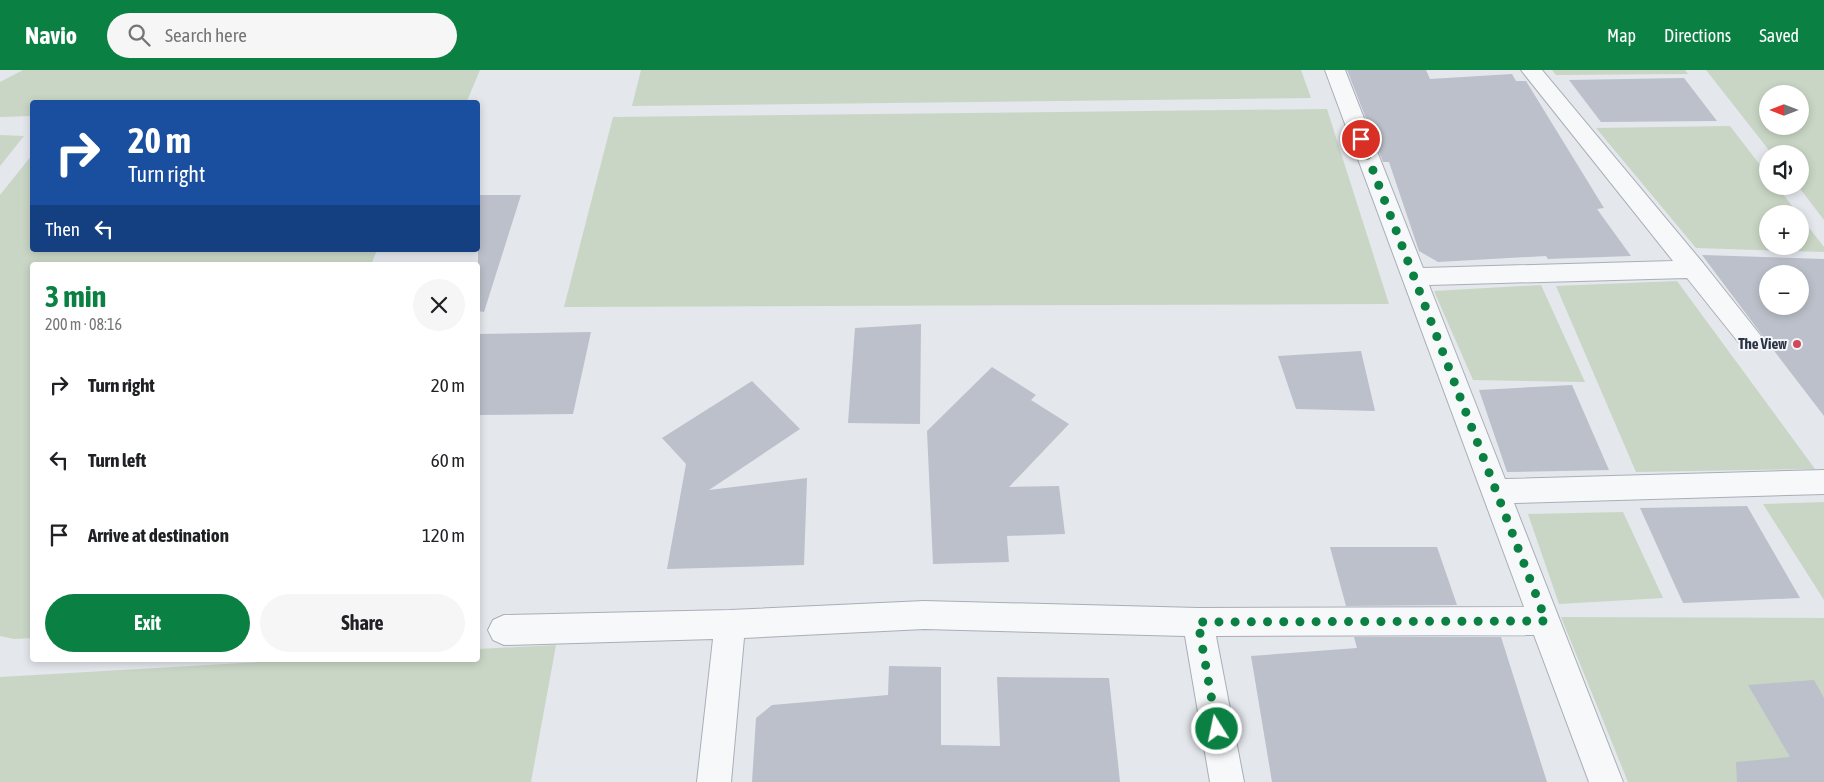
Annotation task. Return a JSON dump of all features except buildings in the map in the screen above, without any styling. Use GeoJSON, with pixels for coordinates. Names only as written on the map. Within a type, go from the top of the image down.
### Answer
{"type":"FeatureCollection","features":[{"type":"Feature","properties":{"kind":"street"},"geometry":{"type":"LineString","coordinates":[[1335,70],[1606,782]]}},
{"type":"Feature","properties":{"kind":"street"},"geometry":{"type":"LineString","coordinates":[[1531,70],[1748,336]]}},
{"type":"Feature","properties":{"kind":"street"},"geometry":{"type":"LineString","coordinates":[[1414,277],[1694,269]]}},
{"type":"Feature","properties":{"kind":"street"},"geometry":{"type":"LineString","coordinates":[[1496,491],[1824,482]]}},
{"type":"Feature","properties":{"kind":"street"},"geometry":{"type":"LineString","coordinates":[[504,630],[730,624],[924,615],[1198,622],[1546,621]]}},
{"type":"Feature","properties":{"kind":"street"},"geometry":{"type":"LineString","coordinates":[[1198,622],[1227,782]]}},
{"type":"Feature","properties":{"kind":"street"},"geometry":{"type":"LineString","coordinates":[[714,782],[730,624]]}},
{"type":"Feature","properties":{"kind":"green space"},"geometry":{"type":"Polygon","coordinates":[[[23,70],[480,70],[467,100],[30,100],[30,116],[0,117],[0,82],[23,70]]]}},
{"type":"Feature","properties":{"kind":"green space"},"geometry":{"type":"Polygon","coordinates":[[[641,70],[1301,70],[1311,98],[632,106],[641,70]]]}},
{"type":"Feature","properties":{"kind":"green space"},"geometry":{"type":"Polygon","coordinates":[[[1552,70],[1685,70],[1688,74],[1556,75],[1552,70]]]}},
{"type":"Feature","properties":{"kind":"green space"},"geometry":{"type":"Polygon","coordinates":[[[1706,70],[1824,70],[1824,220],[1805,195],[1809,195],[1809,145],[1765,145],[1706,70]]]}},
{"type":"Feature","properties":{"kind":"green space"},"geometry":{"type":"Polygon","coordinates":[[[1327,109],[1389,304],[564,307],[613,117],[1327,109]]]}},
{"type":"Feature","properties":{"kind":"green space"},"geometry":{"type":"Polygon","coordinates":[[[1730,126],[1759,164],[1759,195],[1784,195],[1791,205],[1759,205],[1759,250],[1696,248],[1596,128],[1730,126]]]}},
{"type":"Feature","properties":{"kind":"green space"},"geometry":{"type":"Polygon","coordinates":[[[0,135],[24,136],[0,166],[0,135]]]}},
{"type":"Feature","properties":{"kind":"green space"},"geometry":{"type":"Polygon","coordinates":[[[30,158],[30,252],[376,252],[372,262],[30,262],[30,638],[14,639],[0,636],[0,195],[30,158]]]}},
{"type":"Feature","properties":{"kind":"green space"},"geometry":{"type":"Polygon","coordinates":[[[1809,228],[1824,247],[1824,252],[1809,252],[1809,228]]]}},
{"type":"Feature","properties":{"kind":"green space"},"geometry":{"type":"Polygon","coordinates":[[[1677,281],[1815,469],[1636,472],[1556,286],[1677,281]]]}},
{"type":"Feature","properties":{"kind":"green space"},"geometry":{"type":"Polygon","coordinates":[[[1541,285],[1585,382],[1473,380],[1434,291],[1541,285]]]}},
{"type":"Feature","properties":{"kind":"green space"},"geometry":{"type":"Polygon","coordinates":[[[1824,502],[1824,600],[1763,504],[1824,502]]]}},
{"type":"Feature","properties":{"kind":"green space"},"geometry":{"type":"Polygon","coordinates":[[[1623,512],[1663,598],[1559,604],[1528,514],[1623,512]]]}},
{"type":"Feature","properties":{"kind":"green space"},"geometry":{"type":"Polygon","coordinates":[[[1561,617],[1824,618],[1824,782],[1628,782],[1561,617]]]}},
{"type":"Feature","properties":{"kind":"green space"},"geometry":{"type":"Polygon","coordinates":[[[556,645],[531,782],[0,782],[0,677],[259,662],[480,662],[480,649],[556,645]]]}},
{"type":"Feature","properties":{"kind":"place","name":"The View"},"geometry":{"type":"Point","coordinates":[1797,344]}},
{"type":"Feature","properties":{"kind":"route"},"geometry":{"type":"LineString","coordinates":[[1217,729],[1198,622],[1546,621],[1361,139]]}}]}
